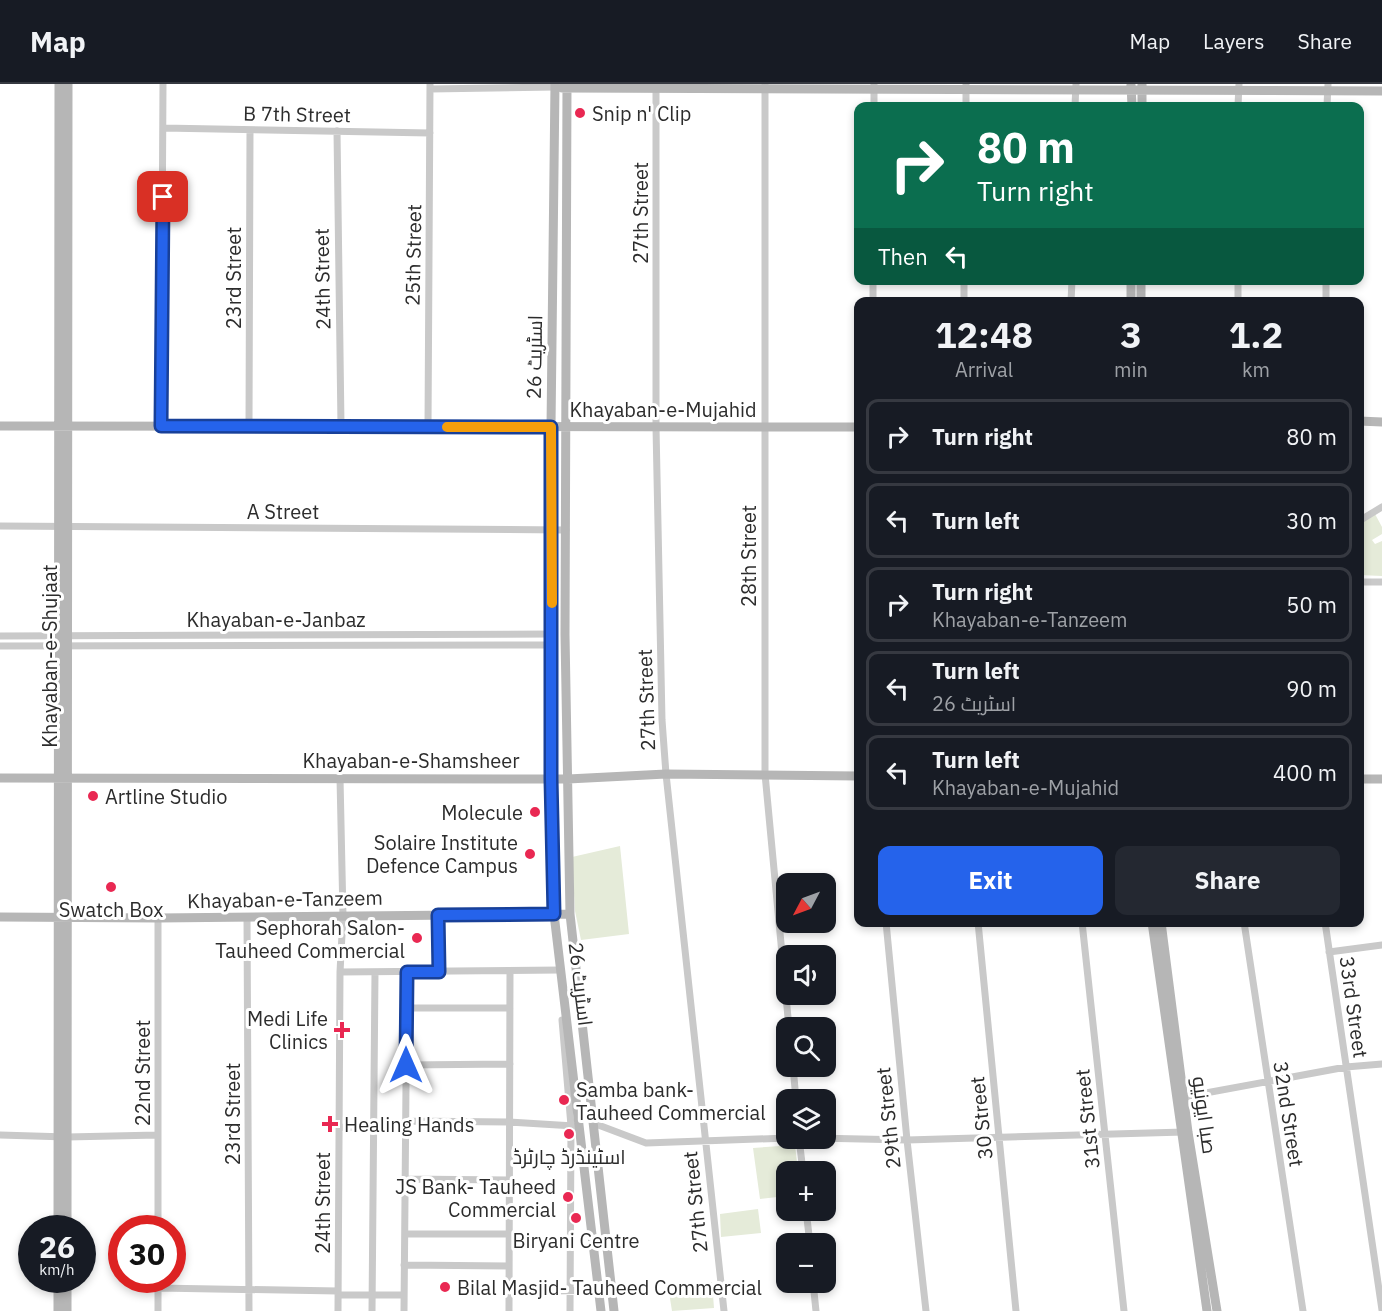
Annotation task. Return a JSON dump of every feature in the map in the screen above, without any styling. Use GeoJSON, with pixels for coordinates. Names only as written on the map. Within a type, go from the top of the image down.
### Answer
{"type":"FeatureCollection","features":[{"type":"Feature","properties":{"kind":"main road","name":"Khayaban-e-Shujaat"},"geometry":{"type":"LineString","coordinates":[[59,84],[64,426]]}},
{"type":"Feature","properties":{"kind":"main road","name":"Khayaban-e-Shujaat"},"geometry":{"type":"LineString","coordinates":[[66,1215],[63,1137],[62,778],[68,84]]}},
{"type":"Feature","properties":{"kind":"main road"},"geometry":{"type":"LineString","coordinates":[[555,86],[1238,86],[1328,87],[1382,91]]}},
{"type":"Feature","properties":{"kind":"main road","name":"اسٹریٹ 26"},"geometry":{"type":"LineString","coordinates":[[555,86],[551,427],[551,779],[554,914],[575,1126],[601,1311]]}},
{"type":"Feature","properties":{"kind":"main road","name":"اسٹریٹ 26"},"geometry":{"type":"LineString","coordinates":[[567,86],[565,634],[570,914],[614,1311]]}},
{"type":"Feature","properties":{"kind":"main road"},"geometry":{"type":"LineString","coordinates":[[1364,421],[1382,422]]}},
{"type":"Feature","properties":{"kind":"main road","name":"Khayaban-e-Mujahid"},"geometry":{"type":"LineString","coordinates":[[0,426],[854,427]]}},
{"type":"Feature","properties":{"kind":"main road","name":"Khayaban-e-Shamsheer"},"geometry":{"type":"LineString","coordinates":[[0,778],[567,780],[666,774],[854,776]]}},
{"type":"Feature","properties":{"kind":"main road"},"geometry":{"type":"LineString","coordinates":[[1364,779],[1382,779]]}},
{"type":"Feature","properties":{"kind":"main road","name":"Khayaban-e-Tanzeem"},"geometry":{"type":"LineString","coordinates":[[0,917],[158,918],[570,914]]}},
{"type":"Feature","properties":{"kind":"main road","name":"صبا ایونیو"},"geometry":{"type":"LineString","coordinates":[[1153,927],[1184,1132],[1207,1311]]}},
{"type":"Feature","properties":{"kind":"main road","name":"صبا ایونیو"},"geometry":{"type":"LineString","coordinates":[[1162,927],[1184,1097],[1184,1132],[1217,1311]]}},
{"type":"Feature","properties":{"kind":"main road","name":"Khayaban-e-Shujaat"},"geometry":{"type":"LineString","coordinates":[[59,1215],[63,1137]]}},
{"type":"Feature","properties":{"kind":"main road"},"geometry":{"type":"LineString","coordinates":[[58,1293],[58,1311]]}},
{"type":"Feature","properties":{"kind":"main road"},"geometry":{"type":"LineString","coordinates":[[67,1293],[67,1311]]}},
{"type":"Feature","properties":{"kind":"street"},"geometry":{"type":"LineString","coordinates":[[161,426],[163,84]]}},
{"type":"Feature","properties":{"kind":"street"},"geometry":{"type":"LineString","coordinates":[[430,86],[555,86]]}},
{"type":"Feature","properties":{"kind":"street","name":"25th Street"},"geometry":{"type":"LineString","coordinates":[[428,426],[430,86]]}},
{"type":"Feature","properties":{"kind":"street","name":"27th Street"},"geometry":{"type":"LineString","coordinates":[[656,86],[656,427],[662,720],[724,1311]]}},
{"type":"Feature","properties":{"kind":"street","name":"28th Street"},"geometry":{"type":"LineString","coordinates":[[765,86],[765,774],[788,1017]]}},
{"type":"Feature","properties":{"kind":"street"},"geometry":{"type":"LineString","coordinates":[[874,86],[874,102]]}},
{"type":"Feature","properties":{"kind":"street"},"geometry":{"type":"LineString","coordinates":[[1075,102],[1076,86]]}},
{"type":"Feature","properties":{"kind":"street"},"geometry":{"type":"LineString","coordinates":[[1238,86],[1238,102]]}},
{"type":"Feature","properties":{"kind":"street"},"geometry":{"type":"LineString","coordinates":[[1327,102],[1328,87]]}},
{"type":"Feature","properties":{"kind":"street","name":"B 7th Street"},"geometry":{"type":"LineString","coordinates":[[163,128],[430,133]]}},
{"type":"Feature","properties":{"kind":"street","name":"23rd Street"},"geometry":{"type":"LineString","coordinates":[[249,426],[250,129]]}},
{"type":"Feature","properties":{"kind":"street","name":"24th Street"},"geometry":{"type":"LineString","coordinates":[[337,131],[341,426]]}},
{"type":"Feature","properties":{"kind":"street"},"geometry":{"type":"LineString","coordinates":[[1364,518],[1382,508]]}},
{"type":"Feature","properties":{"kind":"street","name":"A Street"},"geometry":{"type":"LineString","coordinates":[[0,526],[566,530]]}},
{"type":"Feature","properties":{"kind":"street"},"geometry":{"type":"LineString","coordinates":[[1364,582],[1382,582]]}},
{"type":"Feature","properties":{"kind":"street","name":"Khayaban-e-Janbaz"},"geometry":{"type":"LineString","coordinates":[[0,646],[63,641],[552,634]]}},
{"type":"Feature","properties":{"kind":"street","name":"Khayaban-e-Janbaz"},"geometry":{"type":"LineString","coordinates":[[0,636],[63,641],[552,645]]}},
{"type":"Feature","properties":{"kind":"street","name":"24th Street"},"geometry":{"type":"LineString","coordinates":[[338,1311],[339,972],[344,916],[340,778]]}},
{"type":"Feature","properties":{"kind":"street"},"geometry":{"type":"LineString","coordinates":[[438,915],[439,972]]}},
{"type":"Feature","properties":{"kind":"street","name":"23rd Street"},"geometry":{"type":"LineString","coordinates":[[247,917],[249,1311]]}},
{"type":"Feature","properties":{"kind":"street","name":"22nd Street"},"geometry":{"type":"LineString","coordinates":[[158,918],[158,1215]]}},
{"type":"Feature","properties":{"kind":"street","name":"29th Street"},"geometry":{"type":"LineString","coordinates":[[886,927],[926,1311]]}},
{"type":"Feature","properties":{"kind":"street","name":"30 Street"},"geometry":{"type":"LineString","coordinates":[[979,927],[1016,1311]]}},
{"type":"Feature","properties":{"kind":"street","name":"31st Street"},"geometry":{"type":"LineString","coordinates":[[1083,927],[1124,1311]]}},
{"type":"Feature","properties":{"kind":"street","name":"32nd Street"},"geometry":{"type":"LineString","coordinates":[[1245,927],[1303,1311]]}},
{"type":"Feature","properties":{"kind":"street","name":"33rd Street"},"geometry":{"type":"LineString","coordinates":[[1326,927],[1382,1310]]}},
{"type":"Feature","properties":{"kind":"street"},"geometry":{"type":"LineString","coordinates":[[1329,952],[1382,945]]}},
{"type":"Feature","properties":{"kind":"street"},"geometry":{"type":"LineString","coordinates":[[339,972],[560,970]]}},
{"type":"Feature","properties":{"kind":"street"},"geometry":{"type":"LineString","coordinates":[[509,1311],[510,971]]}},
{"type":"Feature","properties":{"kind":"street"},"geometry":{"type":"LineString","coordinates":[[372,1311],[375,972]]}},
{"type":"Feature","properties":{"kind":"street"},"geometry":{"type":"LineString","coordinates":[[404,1311],[407,972]]}},
{"type":"Feature","properties":{"kind":"street"},"geometry":{"type":"LineString","coordinates":[[406,1008],[510,1008]]}},
{"type":"Feature","properties":{"kind":"street"},"geometry":{"type":"LineString","coordinates":[[406,1065],[510,1064]]}},
{"type":"Feature","properties":{"kind":"street"},"geometry":{"type":"LineString","coordinates":[[1184,1097],[1346,1067],[1382,1064]]}},
{"type":"Feature","properties":{"kind":"street"},"geometry":{"type":"LineString","coordinates":[[339,1126],[395,1128],[406,1121],[510,1122],[575,1126],[570,1311]]}},
{"type":"Feature","properties":{"kind":"street"},"geometry":{"type":"LineString","coordinates":[[593,1123],[646,1143],[776,1138]]}},
{"type":"Feature","properties":{"kind":"street"},"geometry":{"type":"LineString","coordinates":[[836,1138],[907,1140],[1184,1132]]}},
{"type":"Feature","properties":{"kind":"street"},"geometry":{"type":"LineString","coordinates":[[0,1135],[63,1137],[158,1135]]}},
{"type":"Feature","properties":{"kind":"street"},"geometry":{"type":"LineString","coordinates":[[405,1179],[509,1180]]}},
{"type":"Feature","properties":{"kind":"street"},"geometry":{"type":"LineString","coordinates":[[405,1234],[509,1234]]}},
{"type":"Feature","properties":{"kind":"street"},"geometry":{"type":"LineString","coordinates":[[405,1265],[509,1266]]}},
{"type":"Feature","properties":{"kind":"street"},"geometry":{"type":"LineString","coordinates":[[186,1289],[404,1295]]}},
{"type":"Feature","properties":{"kind":"street"},"geometry":{"type":"LineString","coordinates":[[509,1292],[599,1290]]}},
{"type":"Feature","properties":{"kind":"street"},"geometry":{"type":"LineString","coordinates":[[158,1293],[158,1311]]}},
{"type":"Feature","properties":{"kind":"street"},"geometry":{"type":"LineString","coordinates":[[814,1293],[816,1311]]}},
{"type":"Feature","properties":{"kind":"green space"},"geometry":{"type":"Polygon","coordinates":[[[1375,514],[1382,527],[1382,534],[1372,540],[1375,544],[1382,541],[1382,576],[1364,575],[1364,520],[1375,514]]]}},
{"type":"Feature","properties":{"kind":"green space"},"geometry":{"type":"Polygon","coordinates":[[[620,846],[629,934],[581,940],[575,911],[572,857],[620,846]]]}},
{"type":"Feature","properties":{"kind":"green space"},"geometry":{"type":"Polygon","coordinates":[[[776,1146],[776,1149],[795,1149],[797,1161],[776,1161],[776,1197],[760,1199],[753,1148],[776,1146]]]}},
{"type":"Feature","properties":{"kind":"green space"},"geometry":{"type":"Polygon","coordinates":[[[758,1209],[761,1233],[721,1237],[720,1214],[758,1209]]]}},
{"type":"Feature","properties":{"kind":"green space"},"geometry":{"type":"Polygon","coordinates":[[[712,1282],[714,1308],[672,1311],[668,1286],[712,1282]]]}},
{"type":"Feature","properties":{"kind":"slow traffic"},"geometry":{"type":"LineString","coordinates":[[447,427],[551,427],[552,603]]}},
{"type":"Feature","properties":{"kind":"place","name":"Snip n' Clip"},"geometry":{"type":"Point","coordinates":[580,113]}},
{"type":"Feature","properties":{"kind":"place","name":"Artline Studio"},"geometry":{"type":"Point","coordinates":[93,796]}},
{"type":"Feature","properties":{"kind":"place","name":"Molecule"},"geometry":{"type":"Point","coordinates":[535,812]}},
{"type":"Feature","properties":{"kind":"place","name":"Solaire Institute Defence Campus"},"geometry":{"type":"Point","coordinates":[530,854]}},
{"type":"Feature","properties":{"kind":"place","name":"Swatch Box"},"geometry":{"type":"Point","coordinates":[111,887]}},
{"type":"Feature","properties":{"kind":"place","name":"Sephorah Salon- Tauheed Commercial"},"geometry":{"type":"Point","coordinates":[417,938]}},
{"type":"Feature","properties":{"kind":"place","name":"Medi Life Clinics"},"geometry":{"type":"Point","coordinates":[342,1030]}},
{"type":"Feature","properties":{"kind":"place","name":"Samba bank- Tauheed Commercial"},"geometry":{"type":"Point","coordinates":[564,1100]}},
{"type":"Feature","properties":{"kind":"place","name":"Healing Hands"},"geometry":{"type":"Point","coordinates":[330,1124]}},
{"type":"Feature","properties":{"kind":"place","name":"اسٹینڈرڈ چارٹرڈ"},"geometry":{"type":"Point","coordinates":[569,1134]}},
{"type":"Feature","properties":{"kind":"place","name":"JS Bank- Tauheed Commercial"},"geometry":{"type":"Point","coordinates":[568,1197]}},
{"type":"Feature","properties":{"kind":"place","name":"Biryani Centre"},"geometry":{"type":"Point","coordinates":[576,1218]}},
{"type":"Feature","properties":{"kind":"place","name":"Bilal Masjid- Tauheed Commercial"},"geometry":{"type":"Point","coordinates":[445,1287]}},
{"type":"Feature","properties":{"kind":"route"},"geometry":{"type":"LineString","coordinates":[[163,197],[161,426],[551,427],[551,779],[554,914],[438,915],[439,972],[407,972],[406,1065]]}}]}
